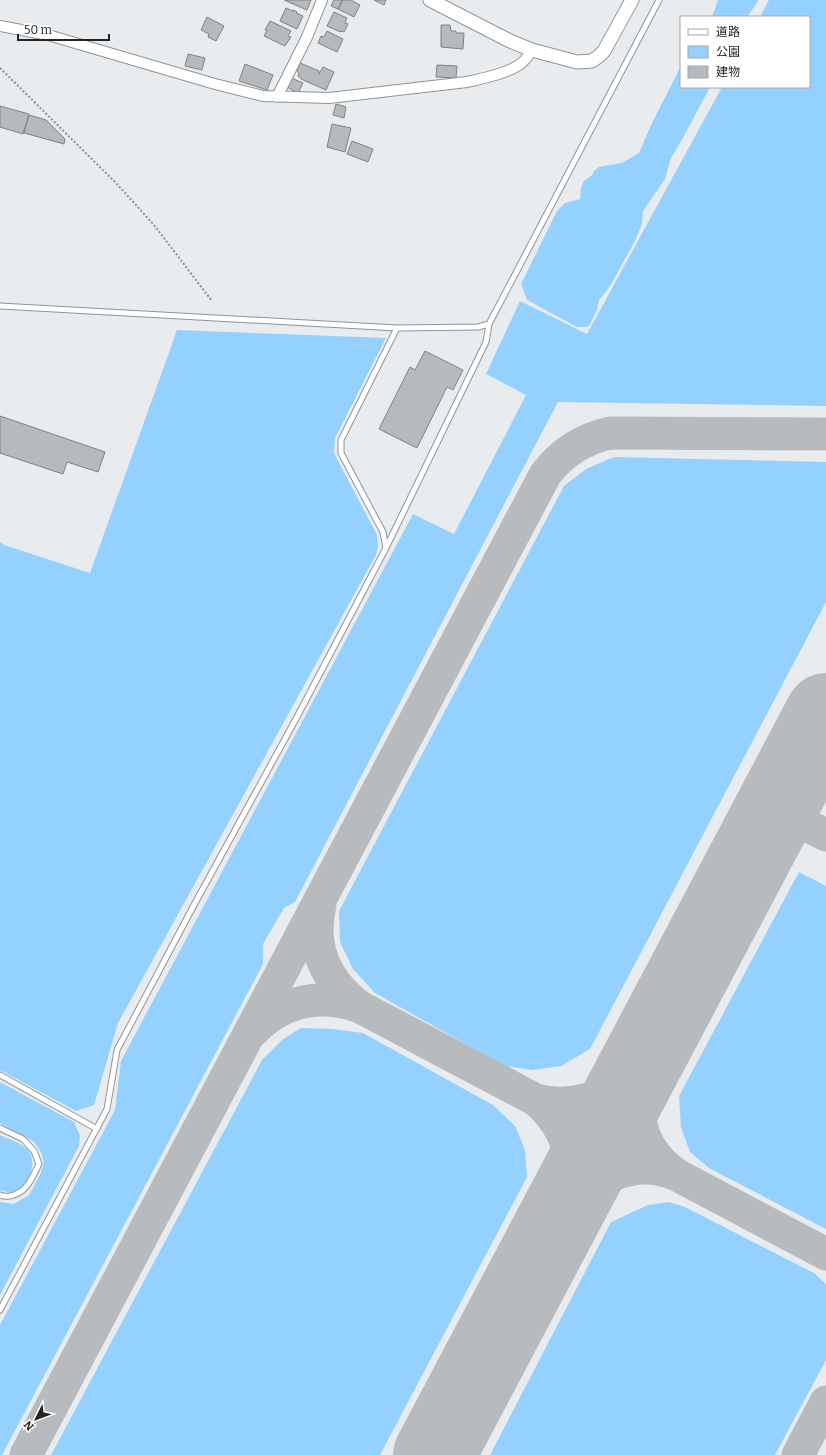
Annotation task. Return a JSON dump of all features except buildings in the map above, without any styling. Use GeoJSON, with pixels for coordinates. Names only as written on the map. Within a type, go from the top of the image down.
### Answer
{"type":"FeatureCollection","features":[{"type":"Feature","properties":{"kind":"street"},"geometry":{"type":"LineString","coordinates":[[277,97],[307,38],[322,0]]}},
{"type":"Feature","properties":{"kind":"street"},"geometry":{"type":"LineString","coordinates":[[430,0],[510,41],[532,50],[577,62],[592,60],[604,51],[632,0]]}},
{"type":"Feature","properties":{"kind":"street"},"geometry":{"type":"LineString","coordinates":[[0,26],[48,35],[215,84],[263,96],[277,97],[329,98],[467,82],[513,68],[521,64],[532,50]]}},
{"type":"Feature","properties":{"kind":"lane"},"geometry":{"type":"LineString","coordinates":[[0,1310],[107,1109],[117,1050],[297,717],[386,548],[486,342],[489,324],[659,0]]}},
{"type":"Feature","properties":{"kind":"lane"},"geometry":{"type":"LineString","coordinates":[[0,306],[397,328],[478,327],[489,324]]}},
{"type":"Feature","properties":{"kind":"lane"},"geometry":{"type":"LineString","coordinates":[[386,548],[383,532],[341,453],[341,440],[397,328]]}},
{"type":"Feature","properties":{"kind":"lane"},"geometry":{"type":"LineString","coordinates":[[0,1076],[97,1129]]}},
{"type":"Feature","properties":{"kind":"lane"},"geometry":{"type":"LineString","coordinates":[[0,1128],[23,1139],[34,1151],[39,1164],[28,1186],[17,1194],[0,1195]]}},
{"type":"Feature","properties":{"kind":"path"},"geometry":{"type":"LineString","coordinates":[[0,68],[117,184],[154,226],[212,301]]}},
{"type":"Feature","properties":{"kind":"green space"},"geometry":{"type":"Polygon","coordinates":[[[718,0],[759,0],[748,16],[712,16],[718,0]]]}},
{"type":"Feature","properties":{"kind":"green space"},"geometry":{"type":"Polygon","coordinates":[[[769,0],[826,0],[826,406],[558,402],[295,902],[284,908],[263,944],[263,964],[2,1455],[0,1455],[0,1325],[115,1110],[121,1061],[413,514],[454,534],[526,395],[486,374],[520,301],[587,334],[721,88],[810,88],[810,16],[761,16],[769,0]]]}},
{"type":"Feature","properties":{"kind":"green space"},"geometry":{"type":"Polygon","coordinates":[[[680,68],[680,88],[709,88],[671,158],[665,179],[643,211],[642,224],[636,239],[613,281],[599,300],[597,310],[590,324],[587,327],[577,327],[527,300],[521,284],[557,211],[565,203],[580,199],[581,188],[584,181],[599,167],[622,163],[639,153],[651,125],[680,68]]]}},
{"type":"Feature","properties":{"kind":"green space"},"geometry":{"type":"Polygon","coordinates":[[[177,330],[386,338],[335,438],[334,453],[377,535],[378,546],[376,555],[118,1023],[94,1105],[76,1111],[0,1070],[0,542],[4,545],[90,573],[177,330]]]}},
{"type":"Feature","properties":{"kind":"green space"},"geometry":{"type":"Polygon","coordinates":[[[614,457],[826,462],[826,602],[590,1049],[561,1066],[532,1070],[505,1066],[375,993],[353,969],[340,942],[339,911],[564,486],[586,469],[614,457]]]}},
{"type":"Feature","properties":{"kind":"green space"},"geometry":{"type":"Polygon","coordinates":[[[799,872],[826,886],[826,1229],[709,1168],[690,1152],[681,1127],[679,1096],[799,872]]]}},
{"type":"Feature","properties":{"kind":"green space"},"geometry":{"type":"Polygon","coordinates":[[[301,1028],[332,1029],[363,1033],[493,1105],[515,1126],[525,1150],[527,1177],[380,1455],[51,1455],[262,1060],[282,1040],[301,1028]]]}},
{"type":"Feature","properties":{"kind":"green space"},"geometry":{"type":"Polygon","coordinates":[[[0,1082],[74,1122],[80,1136],[79,1146],[0,1295],[0,1202],[14,1204],[29,1195],[40,1175],[44,1163],[41,1152],[34,1142],[0,1123],[0,1082]]]}},
{"type":"Feature","properties":{"kind":"green space"},"geometry":{"type":"Polygon","coordinates":[[[0,1135],[17,1142],[26,1148],[32,1161],[31,1171],[27,1181],[17,1191],[11,1193],[0,1190],[0,1135]]]}},
{"type":"Feature","properties":{"kind":"green space"},"geometry":{"type":"Polygon","coordinates":[[[669,1202],[685,1207],[814,1273],[826,1284],[826,1360],[775,1455],[490,1455],[611,1222],[648,1205],[669,1202]]]}},
{"type":"Feature","properties":{"kind":"taxiway"},"geometry":{"type":"LineString","coordinates":[[26,1455],[545,475],[566,453],[582,443],[610,433],[826,434]]}},
{"type":"Feature","properties":{"kind":"taxiway"},"geometry":{"type":"LineString","coordinates":[[792,779],[791,793],[794,806],[801,818],[812,828]]}},
{"type":"Feature","properties":{"kind":"taxiway"},"geometry":{"type":"LineString","coordinates":[[762,834],[779,825],[794,823],[802,824],[826,835]]}},
{"type":"Feature","properties":{"kind":"taxiway"},"geometry":{"type":"LineString","coordinates":[[320,905],[317,920],[319,949],[330,975],[348,997],[360,1007],[536,1100],[548,1112],[557,1124],[569,1150],[571,1179],[569,1194],[564,1210]]}},
{"type":"Feature","properties":{"kind":"taxiway"},"geometry":{"type":"LineString","coordinates":[[253,1031],[277,1012],[289,1006],[303,1002],[331,1000],[360,1007]]}},
{"type":"Feature","properties":{"kind":"taxiway"},"geometry":{"type":"LineString","coordinates":[[641,1065],[638,1097],[641,1127],[646,1140],[654,1153],[664,1164],[677,1175],[826,1254]]}},
{"type":"Feature","properties":{"kind":"taxiway"},"geometry":{"type":"LineString","coordinates":[[536,1100],[550,1103],[565,1103],[594,1098],[620,1085],[641,1065]]}},
{"type":"Feature","properties":{"kind":"taxiway"},"geometry":{"type":"LineString","coordinates":[[564,1210],[602,1180],[630,1169],[645,1168],[661,1170],[677,1175]]}},
{"type":"Feature","properties":{"kind":"taxiway"},"geometry":{"type":"LineString","coordinates":[[798,1455],[826,1402]]}},
{"type":"Feature","properties":{"kind":"runway"},"geometry":{"type":"LineString","coordinates":[[434,1455],[826,714]]}}]}
